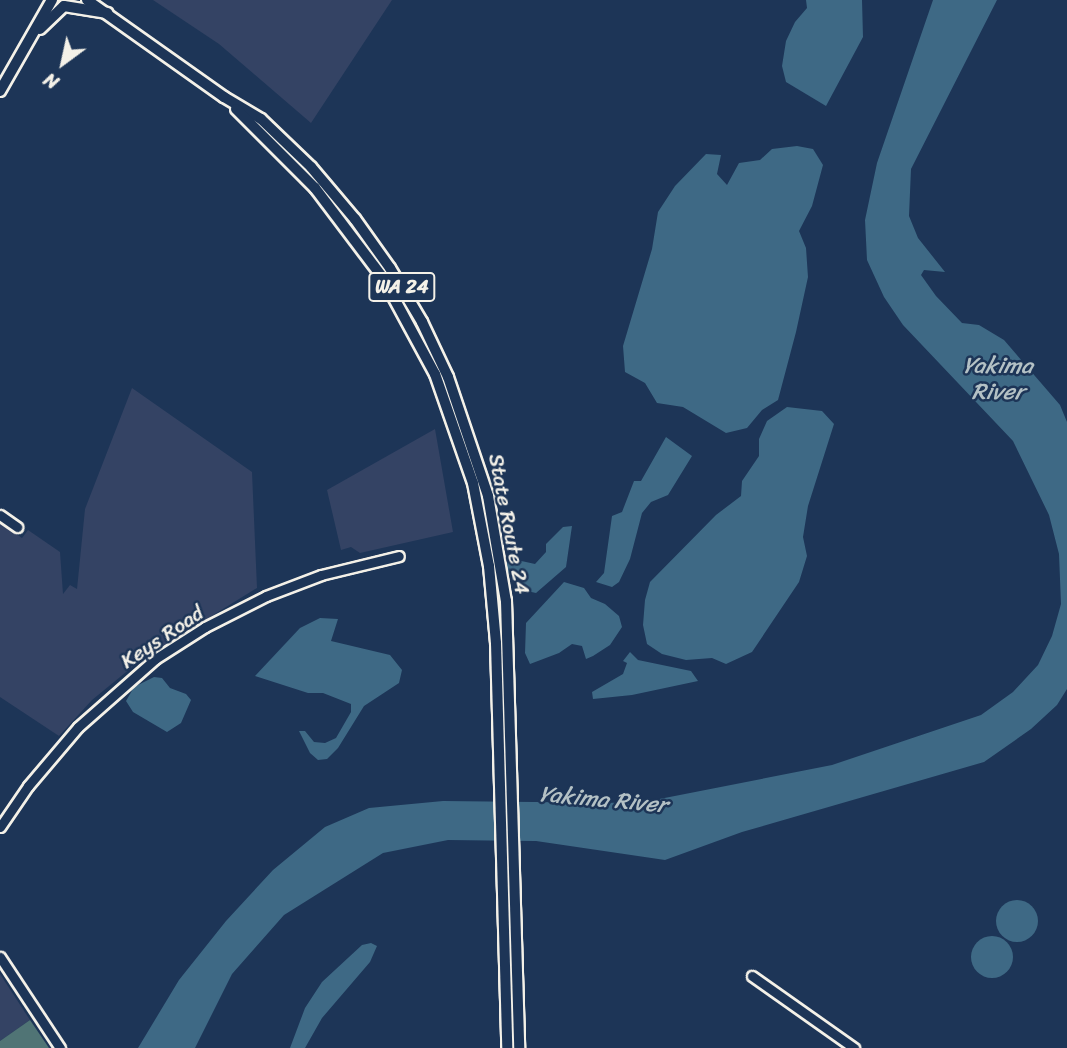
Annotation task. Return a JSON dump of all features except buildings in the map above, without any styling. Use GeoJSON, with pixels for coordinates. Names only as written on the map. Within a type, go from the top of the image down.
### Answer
{"type":"FeatureCollection","features":[{"type":"Feature","properties":{"kind":"main road"},"geometry":{"type":"LineString","coordinates":[[0,91],[52,0]]}},
{"type":"Feature","properties":{"kind":"main road","name":"State Route 24"},"geometry":{"type":"LineString","coordinates":[[87,0],[261,120],[311,167],[355,219],[408,298],[437,352],[459,404],[480,468],[508,634],[519,1048]]}},
{"type":"Feature","properties":{"kind":"main road"},"geometry":{"type":"LineString","coordinates":[[32,35],[64,6],[107,13]]}},
{"type":"Feature","properties":{"kind":"main road","name":"State Route 24"},"geometry":{"type":"LineString","coordinates":[[489,532],[496,643],[507,1048]]}},
{"type":"Feature","properties":{"kind":"street"},"geometry":{"type":"LineString","coordinates":[[0,515],[16,527]]}},
{"type":"Feature","properties":{"kind":"street","name":"Keys Road"},"geometry":{"type":"LineString","coordinates":[[0,827],[28,786],[78,727],[107,698],[155,659],[205,627],[266,596],[321,575],[399,556]]}},
{"type":"Feature","properties":{"kind":"street"},"geometry":{"type":"LineString","coordinates":[[0,957],[60,1048]]}},
{"type":"Feature","properties":{"kind":"street"},"geometry":{"type":"LineString","coordinates":[[752,976],[854,1048]]}},
{"type":"Feature","properties":{"kind":"shaded area"},"geometry":{"type":"Polygon","coordinates":[[[153,0],[392,0],[311,123],[219,44],[153,0]]]}},
{"type":"Feature","properties":{"kind":"shaded area"},"geometry":{"type":"Polygon","coordinates":[[[132,388],[252,472],[257,588],[142,659],[92,700],[59,736],[0,697],[0,523],[22,538],[28,530],[60,552],[63,594],[70,585],[77,589],[85,509],[132,388]]]}},
{"type":"Feature","properties":{"kind":"shaded area"},"geometry":{"type":"Polygon","coordinates":[[[435,429],[453,532],[360,553],[351,547],[341,550],[327,490],[435,429]]]}},
{"type":"Feature","properties":{"kind":"shaded area"},"geometry":{"type":"Polygon","coordinates":[[[0,974],[30,1020],[0,1041],[0,974]]]}},
{"type":"Feature","properties":{"kind":"green space"},"geometry":{"type":"Polygon","coordinates":[[[30,1020],[49,1048],[0,1048],[0,1041],[30,1020]]]}},
{"type":"Feature","properties":{"kind":"water"},"geometry":{"type":"Polygon","coordinates":[[[806,0],[862,0],[863,37],[826,106],[786,82],[782,66],[786,41],[795,22],[807,8],[806,0]]]}},
{"type":"Feature","properties":{"kind":"water","name":"Yakima River"},"geometry":{"type":"Polygon","coordinates":[[[933,0],[997,0],[911,169],[909,216],[918,238],[945,272],[924,270],[921,275],[936,296],[962,323],[979,325],[1004,340],[1060,405],[1067,422],[1067,689],[1057,705],[1031,729],[984,762],[742,832],[665,860],[536,841],[448,840],[383,853],[284,915],[232,974],[195,1048],[138,1048],[179,980],[226,921],[273,870],[325,827],[369,808],[443,801],[639,803],[832,765],[981,715],[1013,692],[1038,665],[1052,636],[1061,604],[1059,554],[1049,515],[1013,441],[903,325],[884,297],[867,260],[865,220],[877,163],[933,0]]]}},
{"type":"Feature","properties":{"kind":"water"},"geometry":{"type":"Polygon","coordinates":[[[797,146],[813,149],[823,165],[812,206],[799,231],[806,248],[808,277],[796,332],[778,400],[762,410],[747,428],[726,433],[683,407],[657,403],[645,383],[625,372],[623,346],[652,249],[658,212],[675,186],[706,154],[721,155],[717,174],[727,185],[739,163],[760,160],[772,149],[797,146]]]}},
{"type":"Feature","properties":{"kind":"water"},"geometry":{"type":"Polygon","coordinates":[[[787,407],[822,411],[834,424],[808,506],[803,537],[807,556],[799,582],[752,652],[726,664],[712,658],[686,660],[662,654],[647,644],[643,625],[650,582],[716,515],[741,496],[742,481],[759,456],[759,439],[767,421],[787,407]]]}},
{"type":"Feature","properties":{"kind":"water"},"geometry":{"type":"Polygon","coordinates":[[[666,437],[692,456],[668,495],[651,502],[642,513],[630,559],[619,582],[612,587],[596,582],[604,573],[612,516],[622,512],[634,481],[641,481],[666,437]]]}},
{"type":"Feature","properties":{"kind":"water"},"geometry":{"type":"Polygon","coordinates":[[[572,526],[566,567],[536,593],[522,590],[515,578],[509,575],[505,563],[517,560],[535,564],[546,552],[546,544],[563,527],[572,526]]]}},
{"type":"Feature","properties":{"kind":"water"},"geometry":{"type":"Polygon","coordinates":[[[564,582],[584,588],[591,598],[605,604],[619,616],[622,627],[610,645],[586,659],[582,646],[572,644],[559,653],[530,664],[525,653],[526,623],[564,582]]]}},
{"type":"Feature","properties":{"kind":"water"},"geometry":{"type":"Polygon","coordinates":[[[320,618],[338,619],[331,641],[390,655],[402,670],[399,683],[364,706],[338,748],[327,759],[318,760],[310,753],[299,731],[305,731],[314,742],[325,743],[336,738],[351,712],[351,704],[323,693],[308,693],[255,676],[300,628],[320,618]]]}},
{"type":"Feature","properties":{"kind":"water"},"geometry":{"type":"Polygon","coordinates":[[[630,652],[638,660],[691,671],[698,681],[632,695],[593,699],[592,692],[623,674],[627,663],[623,661],[630,652]]]}},
{"type":"Feature","properties":{"kind":"water"},"geometry":{"type":"Polygon","coordinates":[[[154,677],[162,678],[170,688],[186,694],[191,700],[181,723],[167,732],[133,712],[126,701],[134,687],[154,677]]]}},
{"type":"Feature","properties":{"kind":"water"},"geometry":{"type":"Polygon","coordinates":[[[1017,900],[1032,906],[1038,921],[1032,936],[1017,942],[1002,936],[996,921],[1002,906],[1017,900]]]}},
{"type":"Feature","properties":{"kind":"water"},"geometry":{"type":"Polygon","coordinates":[[[992,936],[1007,942],[1013,957],[1007,972],[992,978],[977,972],[971,957],[977,942],[992,936]]]}},
{"type":"Feature","properties":{"kind":"water"},"geometry":{"type":"Polygon","coordinates":[[[371,943],[377,946],[370,962],[322,1018],[305,1048],[290,1048],[305,1008],[322,982],[362,945],[371,943]]]}}]}
